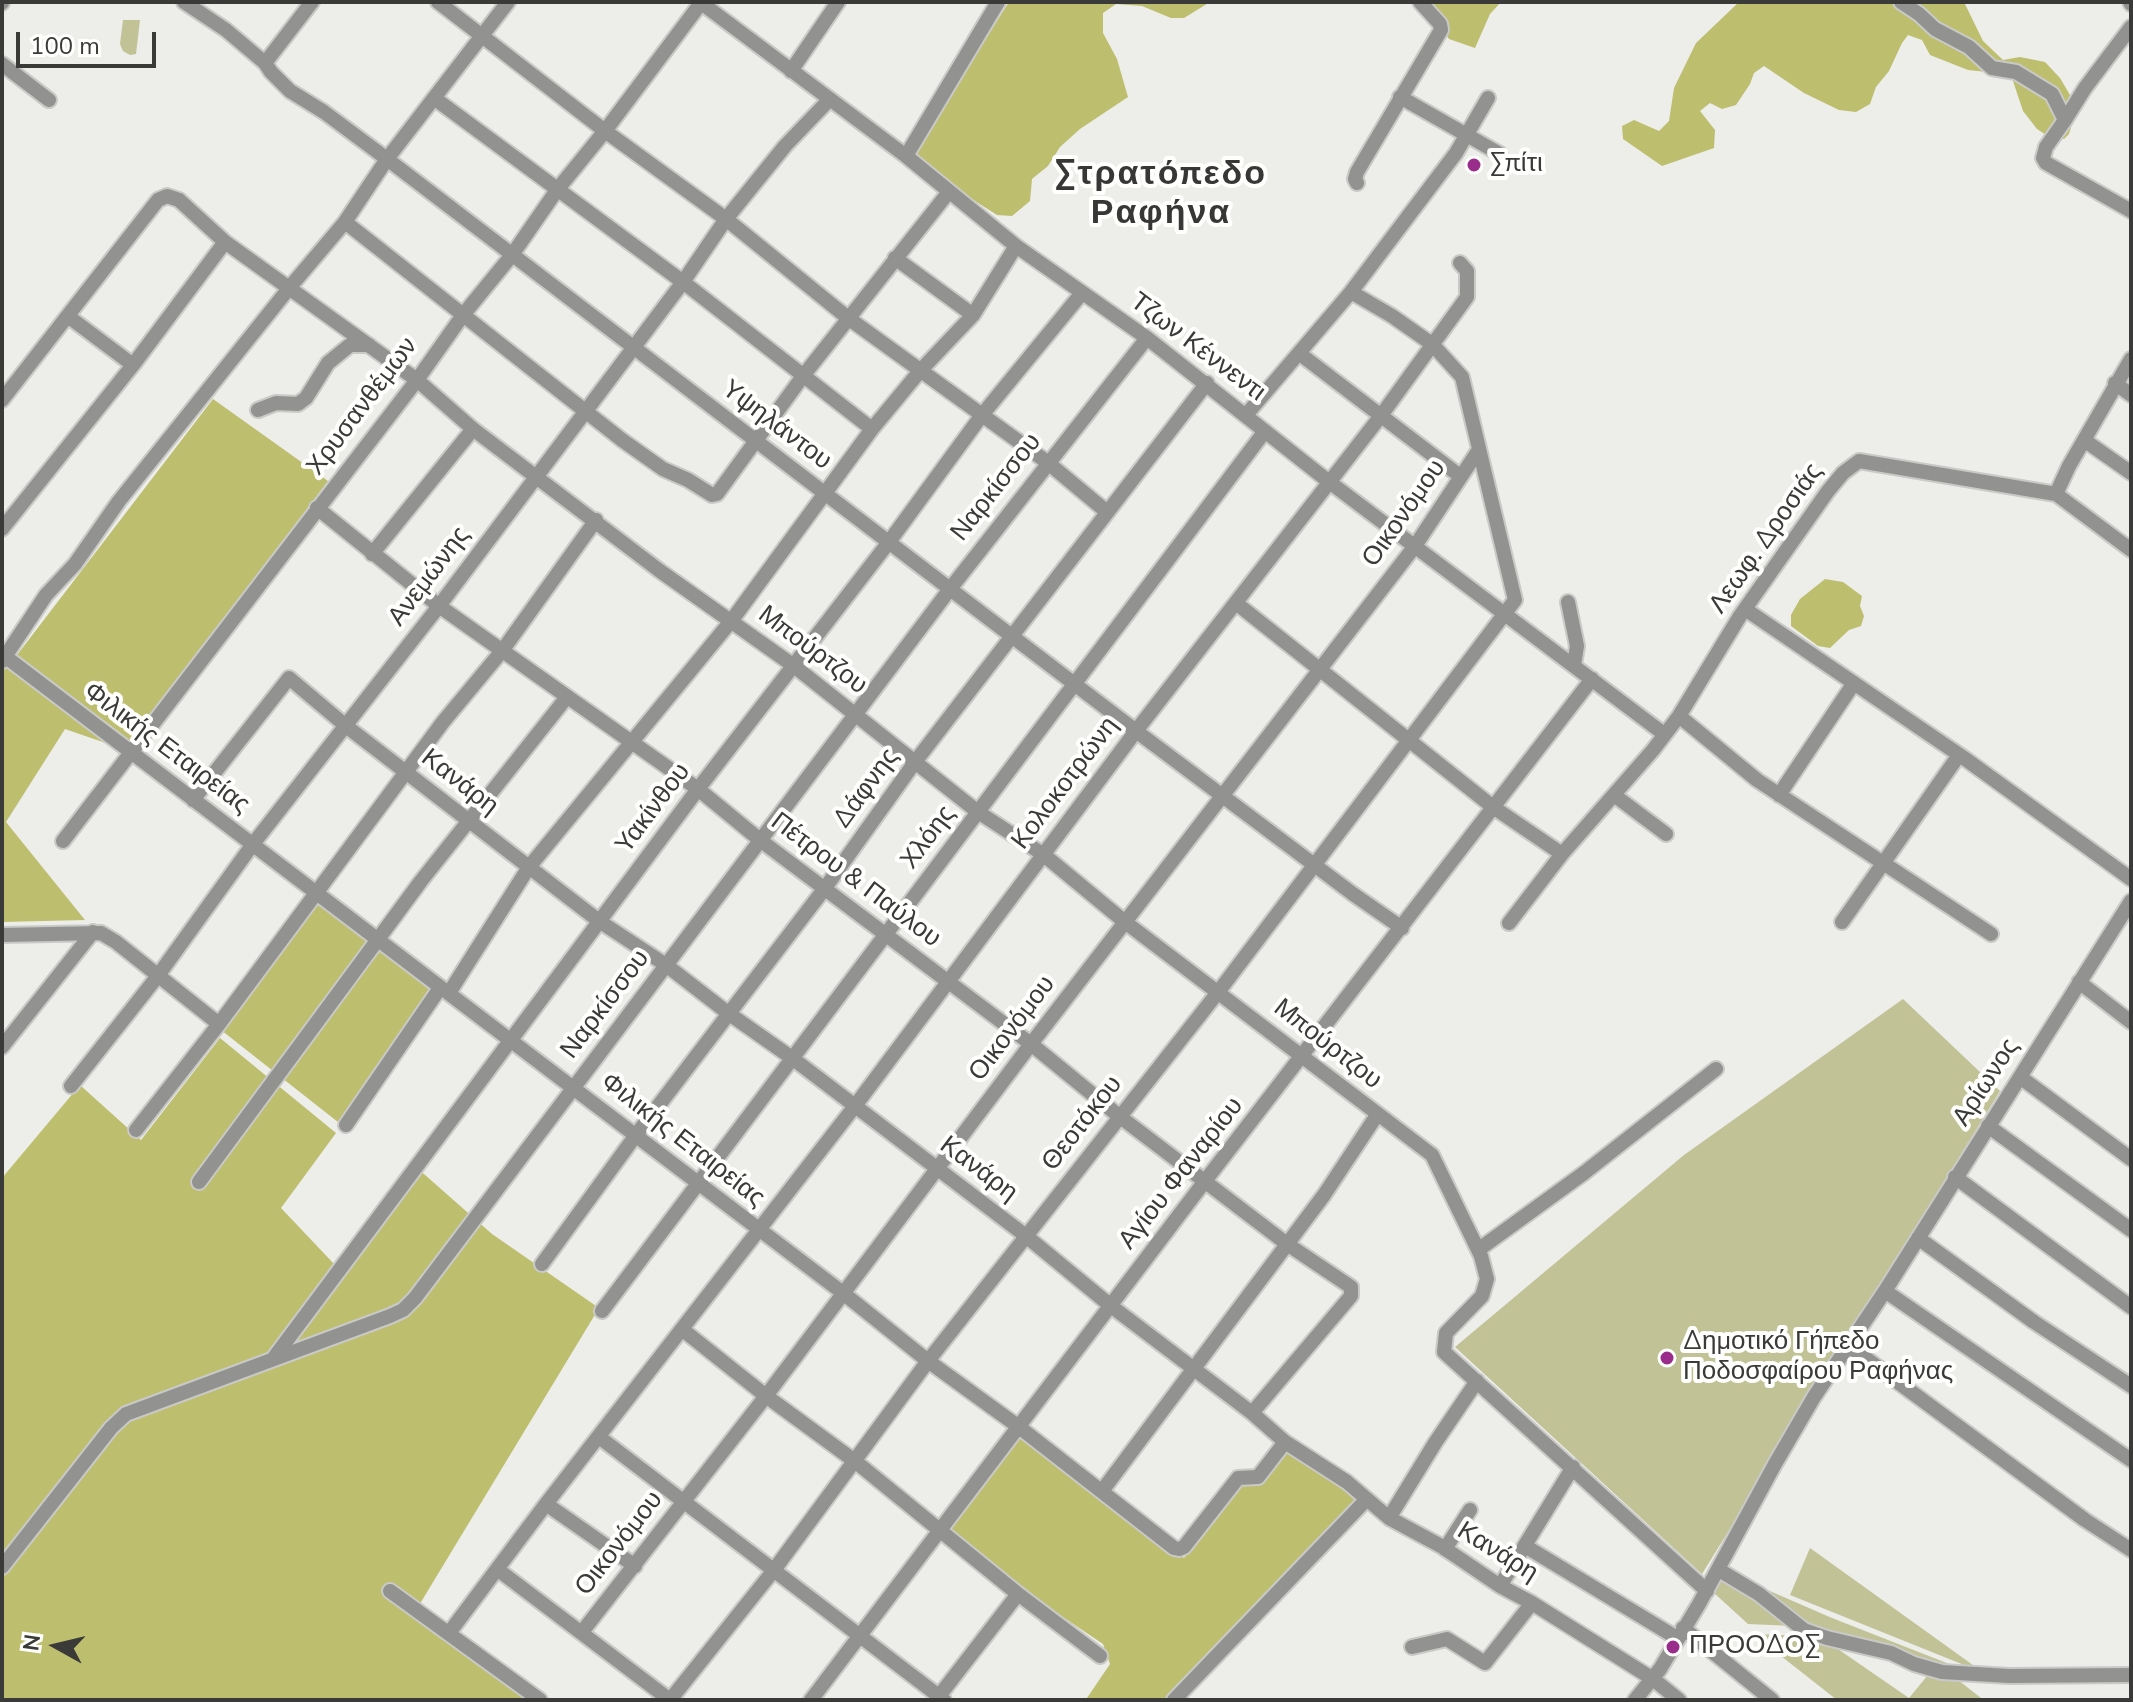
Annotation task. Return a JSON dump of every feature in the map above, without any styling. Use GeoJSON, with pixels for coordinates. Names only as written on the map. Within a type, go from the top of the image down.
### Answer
{"type":"FeatureCollection","features":[{"type":"Feature","properties":{"kind":"street","name":"Υψηλάντου"},"geometry":{"type":"LineString","coordinates":[[184,2],[226,30],[265,63],[290,91],[387,159],[1136,731],[1402,928]]}},
{"type":"Feature","properties":{"kind":"street"},"geometry":{"type":"LineString","coordinates":[[265,63],[312,2]]}},
{"type":"Feature","properties":{"kind":"street"},"geometry":{"type":"LineString","coordinates":[[438,2],[605,131],[726,219],[848,318],[1047,462],[1107,512]]}},
{"type":"Feature","properties":{"kind":"street"},"geometry":{"type":"LineString","coordinates":[[3,657],[46,595],[75,564],[119,501],[345,222],[387,159],[508,2]]}},
{"type":"Feature","properties":{"kind":"street","name":"Τζων Κέννεντι"},"geometry":{"type":"LineString","coordinates":[[701,2],[906,156],[1016,246],[1207,383],[1328,481],[1664,734]]}},
{"type":"Feature","properties":{"kind":"street","name":"Χρυσανθέμων"},"geometry":{"type":"LineString","coordinates":[[63,841],[417,380],[701,2]]}},
{"type":"Feature","properties":{"kind":"street"},"geometry":{"type":"LineString","coordinates":[[791,71],[838,2]]}},
{"type":"Feature","properties":{"kind":"street"},"geometry":{"type":"LineString","coordinates":[[906,156],[998,2]]}},
{"type":"Feature","properties":{"kind":"street"},"geometry":{"type":"LineString","coordinates":[[1357,183],[1357,172],[1441,30],[1440,24],[1420,2]]}},
{"type":"Feature","properties":{"kind":"street"},"geometry":{"type":"LineString","coordinates":[[1901,2],[1935,29],[1969,47],[1992,68],[2016,72],[2052,94],[2065,120]]}},
{"type":"Feature","properties":{"kind":"street"},"geometry":{"type":"LineString","coordinates":[[2131,27],[2085,88],[2046,147],[2043,158],[2046,163],[2131,211]]}},
{"type":"Feature","properties":{"kind":"street"},"geometry":{"type":"LineString","coordinates":[[2,64],[49,100]]}},
{"type":"Feature","properties":{"kind":"street"},"geometry":{"type":"LineString","coordinates":[[1400,97],[1500,154]]}},
{"type":"Feature","properties":{"kind":"street"},"geometry":{"type":"LineString","coordinates":[[434,98],[683,282],[872,429]]}},
{"type":"Feature","properties":{"kind":"street"},"geometry":{"type":"LineString","coordinates":[[1246,415],[1351,292],[1468,134],[1488,98]]}},
{"type":"Feature","properties":{"kind":"street","name":"Ανεμώνης"},"geometry":{"type":"LineString","coordinates":[[71,1086],[157,977],[253,844],[439,606],[683,282],[726,219],[785,146],[830,99]]}},
{"type":"Feature","properties":{"kind":"street"},"geometry":{"type":"LineString","coordinates":[[345,222],[663,469],[712,495],[717,494],[803,376],[948,193]]}},
{"type":"Feature","properties":{"kind":"street","name":"Μπούρτζου"},"geometry":{"type":"LineString","coordinates":[[69,317],[158,200],[167,196],[179,200],[225,242],[417,380],[473,429],[660,571],[794,666],[978,812],[1044,855],[1125,922],[1304,1056],[1434,1158],[1478,1250],[1486,1271],[1485,1291],[1457,1320],[1443,1341],[1444,1352],[1707,1591]]}},
{"type":"Feature","properties":{"kind":"street"},"geometry":{"type":"LineString","coordinates":[[2,529],[133,365],[225,242]]}},
{"type":"Feature","properties":{"kind":"street"},"geometry":{"type":"LineString","coordinates":[[346,1125],[445,990],[529,867],[732,620],[872,429],[920,371],[973,315],[1016,246]]}},
{"type":"Feature","properties":{"kind":"street"},"geometry":{"type":"LineString","coordinates":[[895,258],[973,315]]}},
{"type":"Feature","properties":{"kind":"street","name":"Κολοκοτρώνη"},"geometry":{"type":"LineString","coordinates":[[449,1633],[855,1106],[1136,731],[1380,417],[1467,297],[1467,271],[1460,263]]}},
{"type":"Feature","properties":{"kind":"street"},"geometry":{"type":"LineString","coordinates":[[1351,292],[1432,344],[1462,377],[1516,597],[1506,615]]}},
{"type":"Feature","properties":{"kind":"street","name":"Υακίνθου"},"geometry":{"type":"LineString","coordinates":[[273,1359],[698,789],[889,542],[982,415],[1082,293]]}},
{"type":"Feature","properties":{"kind":"street"},"geometry":{"type":"LineString","coordinates":[[2,400],[69,317],[133,365]]}},
{"type":"Feature","properties":{"kind":"street","name":"Ναρκίσσου"},"geometry":{"type":"LineString","coordinates":[[2,1567],[117,1421],[155,1402],[403,1310],[426,1285],[1047,462],[1147,338]]}},
{"type":"Feature","properties":{"kind":"street"},"geometry":{"type":"LineString","coordinates":[[258,410],[276,403],[298,404],[306,398],[328,363],[350,345],[369,345]]}},
{"type":"Feature","properties":{"kind":"street"},"geometry":{"type":"LineString","coordinates":[[1300,354],[1460,476]]}},
{"type":"Feature","properties":{"kind":"street"},"geometry":{"type":"LineString","coordinates":[[2056,494],[2131,359]]}},
{"type":"Feature","properties":{"kind":"street","name":"Δάφνης"},"geometry":{"type":"LineString","coordinates":[[542,1264],[636,1135],[825,888],[915,762],[1207,383]]}},
{"type":"Feature","properties":{"kind":"street"},"geometry":{"type":"LineString","coordinates":[[2115,383],[2131,395]]}},
{"type":"Feature","properties":{"kind":"street"},"geometry":{"type":"LineString","coordinates":[[372,554],[473,429]]}},
{"type":"Feature","properties":{"kind":"street","name":"Χλόης"},"geometry":{"type":"LineString","coordinates":[[602,1311],[1265,431]]}},
{"type":"Feature","properties":{"kind":"street"},"geometry":{"type":"LineString","coordinates":[[2084,440],[2131,473]]}},
{"type":"Feature","properties":{"kind":"street","name":"Οικονόμου"},"geometry":{"type":"LineString","coordinates":[[582,1632],[1415,546],[1478,451]]}},
{"type":"Feature","properties":{"kind":"street","name":"Λεωφ. Δροσιάς"},"geometry":{"type":"LineString","coordinates":[[1509,923],[1562,854],[1679,716],[1745,609],[1828,491],[1843,473],[1859,461],[2056,494],[2131,550]]}},
{"type":"Feature","properties":{"kind":"street","name":"Πέτρου & Παύλου"},"geometry":{"type":"LineString","coordinates":[[317,508],[439,606],[698,789],[760,840],[1031,1044],[1119,1116],[1287,1244],[1351,1287],[1352,1293],[1347,1300],[1252,1413]]}},
{"type":"Feature","properties":{"kind":"street"},"geometry":{"type":"LineString","coordinates":[[136,1130],[219,1024],[443,722],[502,651],[596,520]]}},
{"type":"Feature","properties":{"kind":"street"},"geometry":{"type":"LineString","coordinates":[[1568,602],[1577,646],[1574,665]]}},
{"type":"Feature","properties":{"kind":"street"},"geometry":{"type":"LineString","coordinates":[[1236,603],[1493,807],[1562,854]]}},
{"type":"Feature","properties":{"kind":"street"},"geometry":{"type":"LineString","coordinates":[[1745,609],[1959,755],[2131,879]]}},
{"type":"Feature","properties":{"kind":"street","name":"Θεοτόκου"},"geometry":{"type":"LineString","coordinates":[[670,1700],[774,1570],[928,1361],[1219,991],[1506,615]]}},
{"type":"Feature","properties":{"kind":"street","name":"Φιλικής Εταιρείας"},"geometry":{"type":"LineString","coordinates":[[3,657],[378,938],[928,1361],[1179,1549],[1184,1547],[1237,1479],[1258,1477],[1285,1442]]}},
{"type":"Feature","properties":{"kind":"street","name":"Κανάρη"},"geometry":{"type":"LineString","coordinates":[[193,800],[289,678],[346,726],[599,921],[666,965],[1026,1236],[1285,1442],[1347,1482],[1389,1518],[1532,1603],[1653,1679],[1679,1700]]}},
{"type":"Feature","properties":{"kind":"street","name":"Αγίου Φαναρίου"},"geometry":{"type":"LineString","coordinates":[[811,1700],[1592,679]]}},
{"type":"Feature","properties":{"kind":"street"},"geometry":{"type":"LineString","coordinates":[[1779,795],[1854,683]]}},
{"type":"Feature","properties":{"kind":"street"},"geometry":{"type":"LineString","coordinates":[[199,1182],[378,938],[567,697]]}},
{"type":"Feature","properties":{"kind":"street"},"geometry":{"type":"LineString","coordinates":[[1679,716],[1779,795],[1991,934]]}},
{"type":"Feature","properties":{"kind":"street"},"geometry":{"type":"LineString","coordinates":[[1842,922],[1959,755]]}},
{"type":"Feature","properties":{"kind":"street"},"geometry":{"type":"LineString","coordinates":[[1614,795],[1666,834]]}},
{"type":"Feature","properties":{"kind":"street","name":"Αρίωνος"},"geometry":{"type":"LineString","coordinates":[[1635,1700],[1653,1679],[1707,1591],[1793,1432],[2131,901]]}},
{"type":"Feature","properties":{"kind":"street"},"geometry":{"type":"LineString","coordinates":[[2,935],[93,932],[108,936],[219,1024]]}},
{"type":"Feature","properties":{"kind":"street"},"geometry":{"type":"LineString","coordinates":[[2,1047],[93,932]]}},
{"type":"Feature","properties":{"kind":"street"},"geometry":{"type":"LineString","coordinates":[[2079,982],[2131,1022]]}},
{"type":"Feature","properties":{"kind":"street"},"geometry":{"type":"LineString","coordinates":[[1478,1250],[1584,1173],[1716,1069]]}},
{"type":"Feature","properties":{"kind":"street"},"geometry":{"type":"LineString","coordinates":[[2020,1077],[2131,1159]]}},
{"type":"Feature","properties":{"kind":"street"},"geometry":{"type":"LineString","coordinates":[[1102,1491],[1287,1244],[1377,1115]]}},
{"type":"Feature","properties":{"kind":"street"},"geometry":{"type":"LineString","coordinates":[[1988,1126],[2131,1230]]}},
{"type":"Feature","properties":{"kind":"street"},"geometry":{"type":"LineString","coordinates":[[1955,1177],[2131,1307]]}},
{"type":"Feature","properties":{"kind":"street"},"geometry":{"type":"LineString","coordinates":[[1918,1238],[2034,1322],[2131,1386]]}},
{"type":"Feature","properties":{"kind":"street"},"geometry":{"type":"LineString","coordinates":[[1885,1291],[2131,1460]]}},
{"type":"Feature","properties":{"kind":"street"},"geometry":{"type":"LineString","coordinates":[[683,1330],[856,1462],[1018,1594],[1100,1656]]}},
{"type":"Feature","properties":{"kind":"street"},"geometry":{"type":"LineString","coordinates":[[1849,1346],[2085,1520],[2131,1550]]}},
{"type":"Feature","properties":{"kind":"street"},"geometry":{"type":"LineString","coordinates":[[1389,1518],[1477,1381]]}},
{"type":"Feature","properties":{"kind":"street"},"geometry":{"type":"LineString","coordinates":[[599,1437],[940,1699],[1018,1594]]}},
{"type":"Feature","properties":{"kind":"street"},"geometry":{"type":"LineString","coordinates":[[1500,1586],[1573,1467]]}},
{"type":"Feature","properties":{"kind":"street"},"geometry":{"type":"LineString","coordinates":[[1174,1700],[1367,1499]]}},
{"type":"Feature","properties":{"kind":"street"},"geometry":{"type":"LineString","coordinates":[[546,1504],[635,1566]]}},
{"type":"Feature","properties":{"kind":"street"},"geometry":{"type":"LineString","coordinates":[[1445,1549],[1470,1510]]}},
{"type":"Feature","properties":{"kind":"street"},"geometry":{"type":"LineString","coordinates":[[1525,1546],[1680,1633],[1772,1700]]}},
{"type":"Feature","properties":{"kind":"street"},"geometry":{"type":"LineString","coordinates":[[497,1569],[670,1700]]}},
{"type":"Feature","properties":{"kind":"street"},"geometry":{"type":"LineString","coordinates":[[1719,1570],[1759,1594],[1804,1630],[1891,1653],[1942,1672],[2009,1676],[2131,1675]]}},
{"type":"Feature","properties":{"kind":"street"},"geometry":{"type":"LineString","coordinates":[[390,1591],[540,1700]]}},
{"type":"Feature","properties":{"kind":"street"},"geometry":{"type":"LineString","coordinates":[[1412,1647],[1447,1639],[1472,1658],[1485,1663],[1532,1603]]}},
{"type":"Feature","properties":{"kind":"green space"},"geometry":{"type":"Polygon","coordinates":[[[123,20],[140,20],[136,54],[123,51],[120,44],[123,20]]]}},
{"type":"Feature","properties":{"kind":"green space"},"geometry":{"type":"Polygon","coordinates":[[[1903,999],[2000,1091],[1702,1574],[1455,1347],[1684,1155],[1903,999]]]}},
{"type":"Feature","properties":{"kind":"green space"},"geometry":{"type":"Polygon","coordinates":[[[1810,1548],[1984,1673],[1790,1595],[1810,1548]]]}},
{"type":"Feature","properties":{"kind":"green space"},"geometry":{"type":"Polygon","coordinates":[[[1724,1577],[1794,1626],[1748,1624],[1714,1593],[1724,1577]]]}},
{"type":"Feature","properties":{"kind":"green space"},"geometry":{"type":"Polygon","coordinates":[[[1749,1582],[1967,1671],[1931,1665],[1806,1627],[1749,1582]]]}},
{"type":"Feature","properties":{"kind":"green space"},"geometry":{"type":"Polygon","coordinates":[[[1753,1634],[1805,1636],[1835,1647],[1909,1698],[1928,1675],[1958,1680],[1981,1698],[1837,1700],[1753,1634]]]}},
{"type":"Feature","properties":{"kind":"shaded area"},"geometry":{"type":"Polygon","coordinates":[[[1009,2],[1210,2],[1184,18],[1171,18],[1142,6],[1116,4],[1103,13],[1103,33],[1117,59],[1128,97],[1080,129],[1060,147],[1048,166],[1032,179],[1030,201],[1012,216],[997,215],[931,173],[912,155],[1009,2]]]}},
{"type":"Feature","properties":{"kind":"shaded area"},"geometry":{"type":"Polygon","coordinates":[[[1423,2],[1501,2],[1490,14],[1475,48],[1449,39],[1423,2]]]}},
{"type":"Feature","properties":{"kind":"shaded area"},"geometry":{"type":"Polygon","coordinates":[[[1739,2],[1964,2],[1983,41],[2003,60],[2020,57],[2045,62],[2060,78],[2070,95],[2074,117],[2069,134],[2064,139],[2052,139],[2037,129],[2023,111],[2012,78],[1968,70],[1930,55],[1922,40],[1908,35],[1889,71],[1876,87],[1870,104],[1856,112],[1839,110],[1804,93],[1764,66],[1754,73],[1736,105],[1722,109],[1710,103],[1700,111],[1715,130],[1714,148],[1662,166],[1623,139],[1622,126],[1634,120],[1659,131],[1669,121],[1674,88],[1696,43],[1739,2]]]}},
{"type":"Feature","properties":{"kind":"shaded area"},"geometry":{"type":"Polygon","coordinates":[[[213,399],[328,481],[129,744],[17,655],[213,399]]]}},
{"type":"Feature","properties":{"kind":"shaded area"},"geometry":{"type":"Polygon","coordinates":[[[1825,579],[1843,582],[1862,596],[1860,606],[1864,616],[1861,626],[1849,630],[1830,648],[1818,646],[1791,626],[1791,615],[1800,599],[1825,579]]]}},
{"type":"Feature","properties":{"kind":"shaded area"},"geometry":{"type":"Polygon","coordinates":[[[2,664],[126,750],[65,729],[6,822],[85,920],[2,922],[2,664]]]}},
{"type":"Feature","properties":{"kind":"shaded area"},"geometry":{"type":"Polygon","coordinates":[[[318,901],[436,989],[343,1126],[221,1030],[318,901]]]}},
{"type":"Feature","properties":{"kind":"shaded area"},"geometry":{"type":"Polygon","coordinates":[[[220,1038],[336,1133],[281,1208],[335,1265],[416,1167],[492,1234],[599,1308],[418,1607],[531,1700],[2,1700],[2,1178],[80,1085],[141,1140],[220,1038]]]}},
{"type":"Feature","properties":{"kind":"shaded area"},"geometry":{"type":"Polygon","coordinates":[[[1021,1431],[1184,1558],[1243,1481],[1255,1486],[1287,1443],[1362,1500],[1171,1700],[1089,1700],[1087,1698],[1110,1664],[1103,1644],[1036,1599],[950,1531],[1021,1431]]]}},
{"type":"Feature","properties":{"kind":"place","name":"Σπίτι"},"geometry":{"type":"Point","coordinates":[1474,165]}},
{"type":"Feature","properties":{"kind":"place","name":"Δημοτικό Γήπεδο Ποδοσφαίρου Ραφήνας"},"geometry":{"type":"Point","coordinates":[1667,1358]}},
{"type":"Feature","properties":{"kind":"place","name":"ΠΡΟΟΔΟΣ"},"geometry":{"type":"Point","coordinates":[1673,1647]}},
{"type":"Feature","properties":{"kind":"district","name":"Στρατόπεδο Ραφήνα"},"geometry":{"type":"Point","coordinates":[1161,196]}}]}
